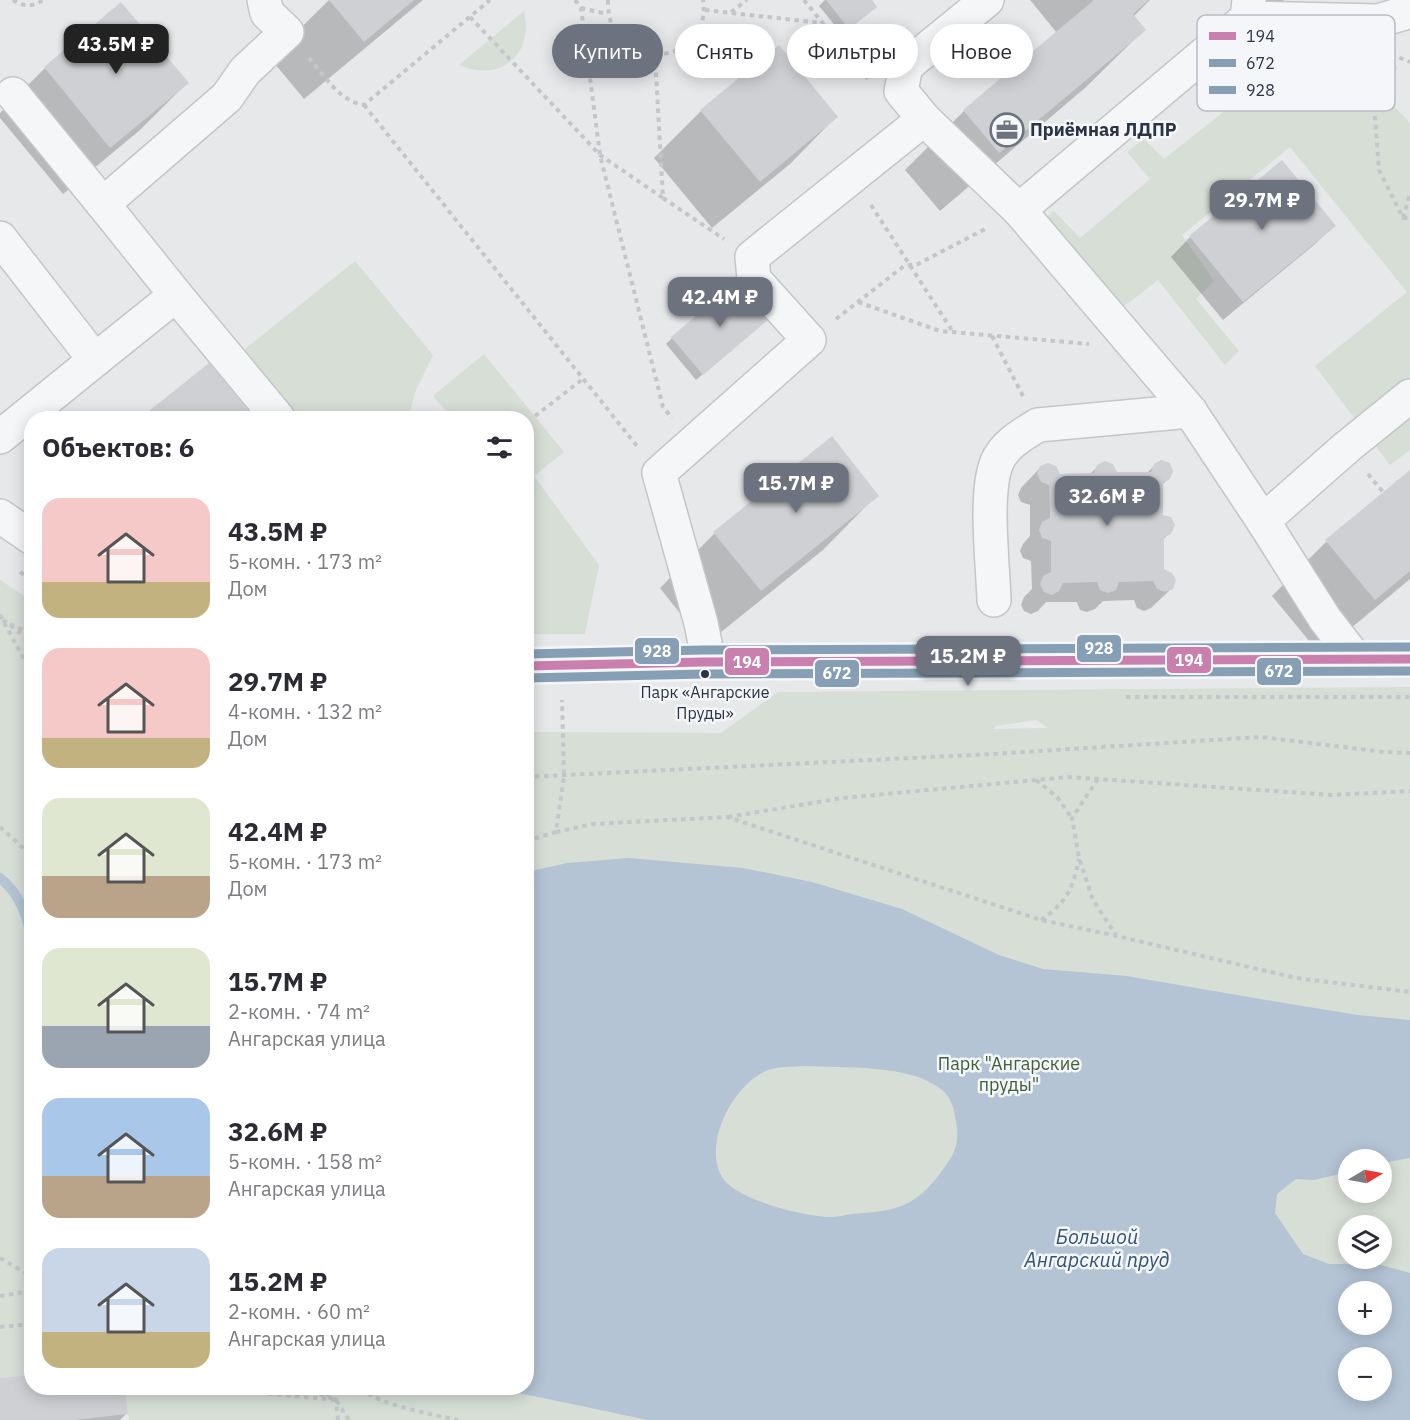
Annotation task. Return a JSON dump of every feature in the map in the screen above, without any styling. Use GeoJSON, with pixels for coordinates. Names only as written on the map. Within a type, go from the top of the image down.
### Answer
{"type":"FeatureCollection","features":[{"type":"Feature","properties":{"kind":"street"},"geometry":{"type":"LineString","coordinates":[[103,204],[227,97],[245,70],[287,33],[267,13],[264,0]]}},
{"type":"Feature","properties":{"kind":"street"},"geometry":{"type":"LineString","coordinates":[[987,0],[906,66],[901,91],[924,119],[1019,210],[1190,411],[1325,620],[1356,659]]}},
{"type":"Feature","properties":{"kind":"street"},"geometry":{"type":"LineString","coordinates":[[1248,9],[1313,15]]}},
{"type":"Feature","properties":{"kind":"street"},"geometry":{"type":"LineString","coordinates":[[1395,16],[1410,9]]}},
{"type":"Feature","properties":{"kind":"street"},"geometry":{"type":"LineString","coordinates":[[1019,210],[1197,54]]}},
{"type":"Feature","properties":{"kind":"street"},"geometry":{"type":"LineString","coordinates":[[13,94],[272,411]]}},
{"type":"Feature","properties":{"kind":"street"},"geometry":{"type":"LineString","coordinates":[[709,663],[701,623],[659,473],[809,340],[754,279],[752,258],[924,119]]}},
{"type":"Feature","properties":{"kind":"street"},"geometry":{"type":"LineString","coordinates":[[0,238],[95,360]]}},
{"type":"Feature","properties":{"kind":"street"},"geometry":{"type":"LineString","coordinates":[[32,411],[176,295]]}},
{"type":"Feature","properties":{"kind":"street"},"geometry":{"type":"LineString","coordinates":[[1263,521],[1347,447],[1410,396]]}},
{"type":"Feature","properties":{"kind":"street"},"geometry":{"type":"LineString","coordinates":[[994,600],[990,488],[998,460],[1017,437],[1038,425],[1190,411]]}},
{"type":"Feature","properties":{"kind":"street"},"geometry":{"type":"LineString","coordinates":[[0,437],[24,418]]}},
{"type":"Feature","properties":{"kind":"street"},"geometry":{"type":"LineString","coordinates":[[0,516],[24,532]]}},
{"type":"Feature","properties":{"kind":"street"},"geometry":{"type":"LineString","coordinates":[[534,666],[1410,659]]}},
{"type":"Feature","properties":{"kind":"path"},"geometry":{"type":"LineString","coordinates":[[13,0],[19,5],[37,5],[43,0]]}},
{"type":"Feature","properties":{"kind":"path"},"geometry":{"type":"LineString","coordinates":[[287,33],[343,97],[354,104],[364,105],[490,0]]}},
{"type":"Feature","properties":{"kind":"path"},"geometry":{"type":"LineString","coordinates":[[575,0],[581,8],[600,155],[663,407],[693,444]]}},
{"type":"Feature","properties":{"kind":"path"},"geometry":{"type":"LineString","coordinates":[[608,0],[608,14],[611,24]]}},
{"type":"Feature","properties":{"kind":"path"},"geometry":{"type":"LineString","coordinates":[[663,54],[673,52],[689,43],[700,28],[704,10],[703,0]]}},
{"type":"Feature","properties":{"kind":"path"},"geometry":{"type":"LineString","coordinates":[[730,13],[747,0]]}},
{"type":"Feature","properties":{"kind":"path"},"geometry":{"type":"LineString","coordinates":[[804,0],[876,89],[901,91]]}},
{"type":"Feature","properties":{"kind":"path"},"geometry":{"type":"LineString","coordinates":[[581,8],[608,14]]}},
{"type":"Feature","properties":{"kind":"path"},"geometry":{"type":"LineString","coordinates":[[704,10],[823,23]]}},
{"type":"Feature","properties":{"kind":"path"},"geometry":{"type":"LineString","coordinates":[[470,17],[600,155],[752,258]]}},
{"type":"Feature","properties":{"kind":"path"},"geometry":{"type":"LineString","coordinates":[[656,78],[663,198]]}},
{"type":"Feature","properties":{"kind":"path"},"geometry":{"type":"LineString","coordinates":[[364,105],[659,473]]}},
{"type":"Feature","properties":{"kind":"path"},"geometry":{"type":"LineString","coordinates":[[1375,111],[1379,170],[1403,218]]}},
{"type":"Feature","properties":{"kind":"path"},"geometry":{"type":"LineString","coordinates":[[852,176],[953,332]]}},
{"type":"Feature","properties":{"kind":"path"},"geometry":{"type":"LineString","coordinates":[[1403,218],[1410,194]]}},
{"type":"Feature","properties":{"kind":"path"},"geometry":{"type":"LineString","coordinates":[[809,340],[903,266],[918,264],[1019,210]]}},
{"type":"Feature","properties":{"kind":"path"},"geometry":{"type":"LineString","coordinates":[[1403,218],[1410,218]]}},
{"type":"Feature","properties":{"kind":"path"},"geometry":{"type":"LineString","coordinates":[[858,302],[940,331],[1137,348]]}},
{"type":"Feature","properties":{"kind":"path"},"geometry":{"type":"LineString","coordinates":[[992,336],[1038,425]]}},
{"type":"Feature","properties":{"kind":"path"},"geometry":{"type":"LineString","coordinates":[[535,416],[583,379]]}},
{"type":"Feature","properties":{"kind":"path"},"geometry":{"type":"LineString","coordinates":[[1,618],[24,630]]}},
{"type":"Feature","properties":{"kind":"path"},"geometry":{"type":"LineString","coordinates":[[1,618],[24,636]]}},
{"type":"Feature","properties":{"kind":"path"},"geometry":{"type":"LineString","coordinates":[[1,618],[24,660]]}},
{"type":"Feature","properties":{"kind":"path"},"geometry":{"type":"LineString","coordinates":[[556,832],[564,776],[562,699]]}},
{"type":"Feature","properties":{"kind":"path"},"geometry":{"type":"LineString","coordinates":[[534,777],[992,754],[1261,737],[1410,753]]}},
{"type":"Feature","properties":{"kind":"path"},"geometry":{"type":"LineString","coordinates":[[534,839],[593,824],[727,817],[842,798],[1068,777],[1332,795],[1410,791]]}},
{"type":"Feature","properties":{"kind":"path"},"geometry":{"type":"LineString","coordinates":[[1072,818],[1098,779]]}},
{"type":"Feature","properties":{"kind":"path"},"geometry":{"type":"LineString","coordinates":[[1036,780],[1057,797],[1072,818],[1079,858],[1093,900],[1117,936]]}},
{"type":"Feature","properties":{"kind":"path"},"geometry":{"type":"LineString","coordinates":[[727,817],[1041,920],[1296,978],[1410,992]]}},
{"type":"Feature","properties":{"kind":"path"},"geometry":{"type":"LineString","coordinates":[[0,827],[24,850]]}},
{"type":"Feature","properties":{"kind":"path"},"geometry":{"type":"LineString","coordinates":[[1041,920],[1055,910],[1066,897],[1074,883],[1079,858]]}},
{"type":"Feature","properties":{"kind":"path"},"geometry":{"type":"LineString","coordinates":[[0,1258],[24,1272]]}},
{"type":"Feature","properties":{"kind":"path"},"geometry":{"type":"LineString","coordinates":[[0,1296],[24,1292]]}},
{"type":"Feature","properties":{"kind":"path"},"geometry":{"type":"LineString","coordinates":[[0,1327],[24,1325]]}},
{"type":"Feature","properties":{"kind":"path"},"geometry":{"type":"LineString","coordinates":[[282,1395],[336,1400]]}},
{"type":"Feature","properties":{"kind":"path"},"geometry":{"type":"LineString","coordinates":[[322,1395],[336,1400]]}},
{"type":"Feature","properties":{"kind":"path"},"geometry":{"type":"LineString","coordinates":[[328,1395],[336,1400],[349,1420]]}},
{"type":"Feature","properties":{"kind":"path"},"geometry":{"type":"LineString","coordinates":[[338,1395],[338,1420]]}},
{"type":"Feature","properties":{"kind":"path"},"geometry":{"type":"LineString","coordinates":[[372,1395],[401,1407],[458,1420]]}},
{"type":"Feature","properties":{"kind":"green space"},"geometry":{"type":"Polygon","coordinates":[[[524,11],[526,27],[524,41],[519,52],[511,61],[501,67],[488,70],[474,70],[459,65],[524,11]]]}},
{"type":"Feature","properties":{"kind":"green space"},"geometry":{"type":"Polygon","coordinates":[[[1395,107],[1410,123],[1410,450],[1390,465],[1315,366],[1407,292],[1290,147],[1182,235],[1214,281],[1196,299],[1239,351],[1225,365],[1158,280],[1121,309],[1044,219],[1054,211],[1080,238],[1150,179],[1127,152],[1144,139],[1164,159],[1225,111],[1395,111],[1395,107]]]}},
{"type":"Feature","properties":{"kind":"green space"},"geometry":{"type":"Polygon","coordinates":[[[355,261],[433,355],[416,390],[410,411],[248,411],[216,372],[355,261]]]}},
{"type":"Feature","properties":{"kind":"green space"},"geometry":{"type":"Polygon","coordinates":[[[484,354],[531,411],[446,411],[433,396],[484,354]]]}},
{"type":"Feature","properties":{"kind":"green space"},"geometry":{"type":"Polygon","coordinates":[[[534,415],[564,452],[534,476],[534,415]]]}},
{"type":"Feature","properties":{"kind":"green space"},"geometry":{"type":"Polygon","coordinates":[[[534,476],[599,565],[585,634],[534,634],[534,476]]]}},
{"type":"Feature","properties":{"kind":"green space"},"geometry":{"type":"Polygon","coordinates":[[[0,580],[24,596],[24,1376],[0,1378],[0,580]]]}},
{"type":"Feature","properties":{"kind":"green space","name":"Парк \"Ангарские пруды\""},"geometry":{"type":"Polygon","coordinates":[[[1410,687],[1410,1420],[129,1420],[126,1395],[534,1395],[534,732],[721,733],[778,692],[1410,687]],[[1036,720],[996,726],[993,729],[1048,728],[1036,720]]]}},
{"type":"Feature","properties":{"kind":"water","name":"Большой Ангарский пруд"},"geometry":{"type":"Polygon","coordinates":[[[629,858],[743,868],[812,882],[902,909],[999,955],[1043,969],[1127,976],[1358,1015],[1410,1020],[1410,1158],[1392,1161],[1392,1149],[1338,1149],[1338,1174],[1314,1180],[1296,1179],[1277,1194],[1275,1213],[1303,1254],[1329,1264],[1338,1264],[1338,1269],[1392,1268],[1410,1273],[1410,1420],[648,1420],[528,1395],[534,1395],[534,870],[567,863],[629,858]],[[782,1067],[768,1070],[755,1077],[733,1101],[719,1132],[716,1148],[717,1163],[722,1177],[741,1193],[755,1200],[818,1216],[830,1217],[882,1211],[896,1208],[917,1198],[939,1175],[952,1156],[957,1141],[954,1109],[944,1092],[928,1081],[912,1075],[876,1069],[782,1067]]]}},
{"type":"Feature","properties":{"kind":"building"},"geometry":{"type":"Polygon","coordinates":[[[329,0],[414,0],[364,42],[329,0]]]}},
{"type":"Feature","properties":{"kind":"building"},"geometry":{"type":"Polygon","coordinates":[[[826,0],[872,0],[877,7],[855,24],[845,24],[826,0]]]}},
{"type":"Feature","properties":{"kind":"building"},"geometry":{"type":"Polygon","coordinates":[[[1094,0],[1149,0],[1133,14],[1146,30],[999,153],[963,110],[1001,78],[1033,78],[1033,51],[1094,0]]]}},
{"type":"Feature","properties":{"kind":"building"},"geometry":{"type":"Polygon","coordinates":[[[121,2],[189,83],[110,148],[44,67],[121,2]]]}},
{"type":"Feature","properties":{"kind":"building"},"geometry":{"type":"Polygon","coordinates":[[[779,45],[787,55],[787,78],[806,78],[838,117],[760,182],[700,110],[739,78],[775,78],[775,48],[779,45]]]}},
{"type":"Feature","properties":{"kind":"building"},"geometry":{"type":"Polygon","coordinates":[[[1282,160],[1336,226],[1243,302],[1189,236],[1282,160]]]}},
{"type":"Feature","properties":{"kind":"building"},"geometry":{"type":"Polygon","coordinates":[[[737,281],[769,319],[703,375],[671,337],[737,281]]]}},
{"type":"Feature","properties":{"kind":"building"},"geometry":{"type":"Polygon","coordinates":[[[209,363],[248,411],[149,411],[209,363]]]}},
{"type":"Feature","properties":{"kind":"building"},"geometry":{"type":"Polygon","coordinates":[[[832,436],[879,496],[761,591],[713,532],[832,436]]]}},
{"type":"Feature","properties":{"kind":"building"},"geometry":{"type":"Polygon","coordinates":[[[1161,460],[1170,463],[1173,471],[1170,479],[1163,483],[1163,515],[1171,517],[1175,525],[1171,534],[1164,537],[1164,569],[1172,573],[1176,580],[1173,589],[1165,592],[1157,589],[1153,581],[1119,582],[1116,590],[1108,593],[1100,590],[1097,582],[1063,583],[1059,591],[1052,595],[1044,592],[1040,584],[1043,576],[1051,572],[1051,541],[1042,538],[1039,530],[1042,522],[1050,518],[1049,485],[1041,482],[1037,474],[1040,466],[1048,463],[1056,466],[1060,474],[1094,473],[1097,465],[1105,461],[1113,464],[1117,472],[1151,472],[1154,464],[1161,460]]]}},
{"type":"Feature","properties":{"kind":"building"},"geometry":{"type":"Polygon","coordinates":[[[1410,470],[1410,571],[1375,600],[1325,540],[1410,470]]]}},
{"type":"Feature","properties":{"kind":"building"},"geometry":{"type":"Polygon","coordinates":[[[24,1376],[24,1395],[126,1395],[128,1414],[74,1420],[0,1420],[0,1378],[24,1376]]]}},
{"type":"Feature","properties":{"kind":"waterway"},"geometry":{"type":"LineString","coordinates":[[0,878],[18,898],[24,913]]}},
{"type":"Feature","properties":{"kind":"transit line","name":"928"},"geometry":{"type":"LineString","coordinates":[[534,654],[704,650],[1410,647]]}},
{"type":"Feature","properties":{"kind":"transit line","name":"194"},"geometry":{"type":"LineString","coordinates":[[534,666],[704,662],[1410,659]]}},
{"type":"Feature","properties":{"kind":"transit line","name":"672"},"geometry":{"type":"LineString","coordinates":[[534,678],[704,674],[1410,671]]}},
{"type":"Feature","properties":{"kind":"place","name":"Приёмная ЛДПР"},"geometry":{"type":"Point","coordinates":[1007,130]}},
{"type":"Feature","properties":{"kind":"place","name":"Парк «Ангарские Пруды»"},"geometry":{"type":"Point","coordinates":[705,674]}}]}
